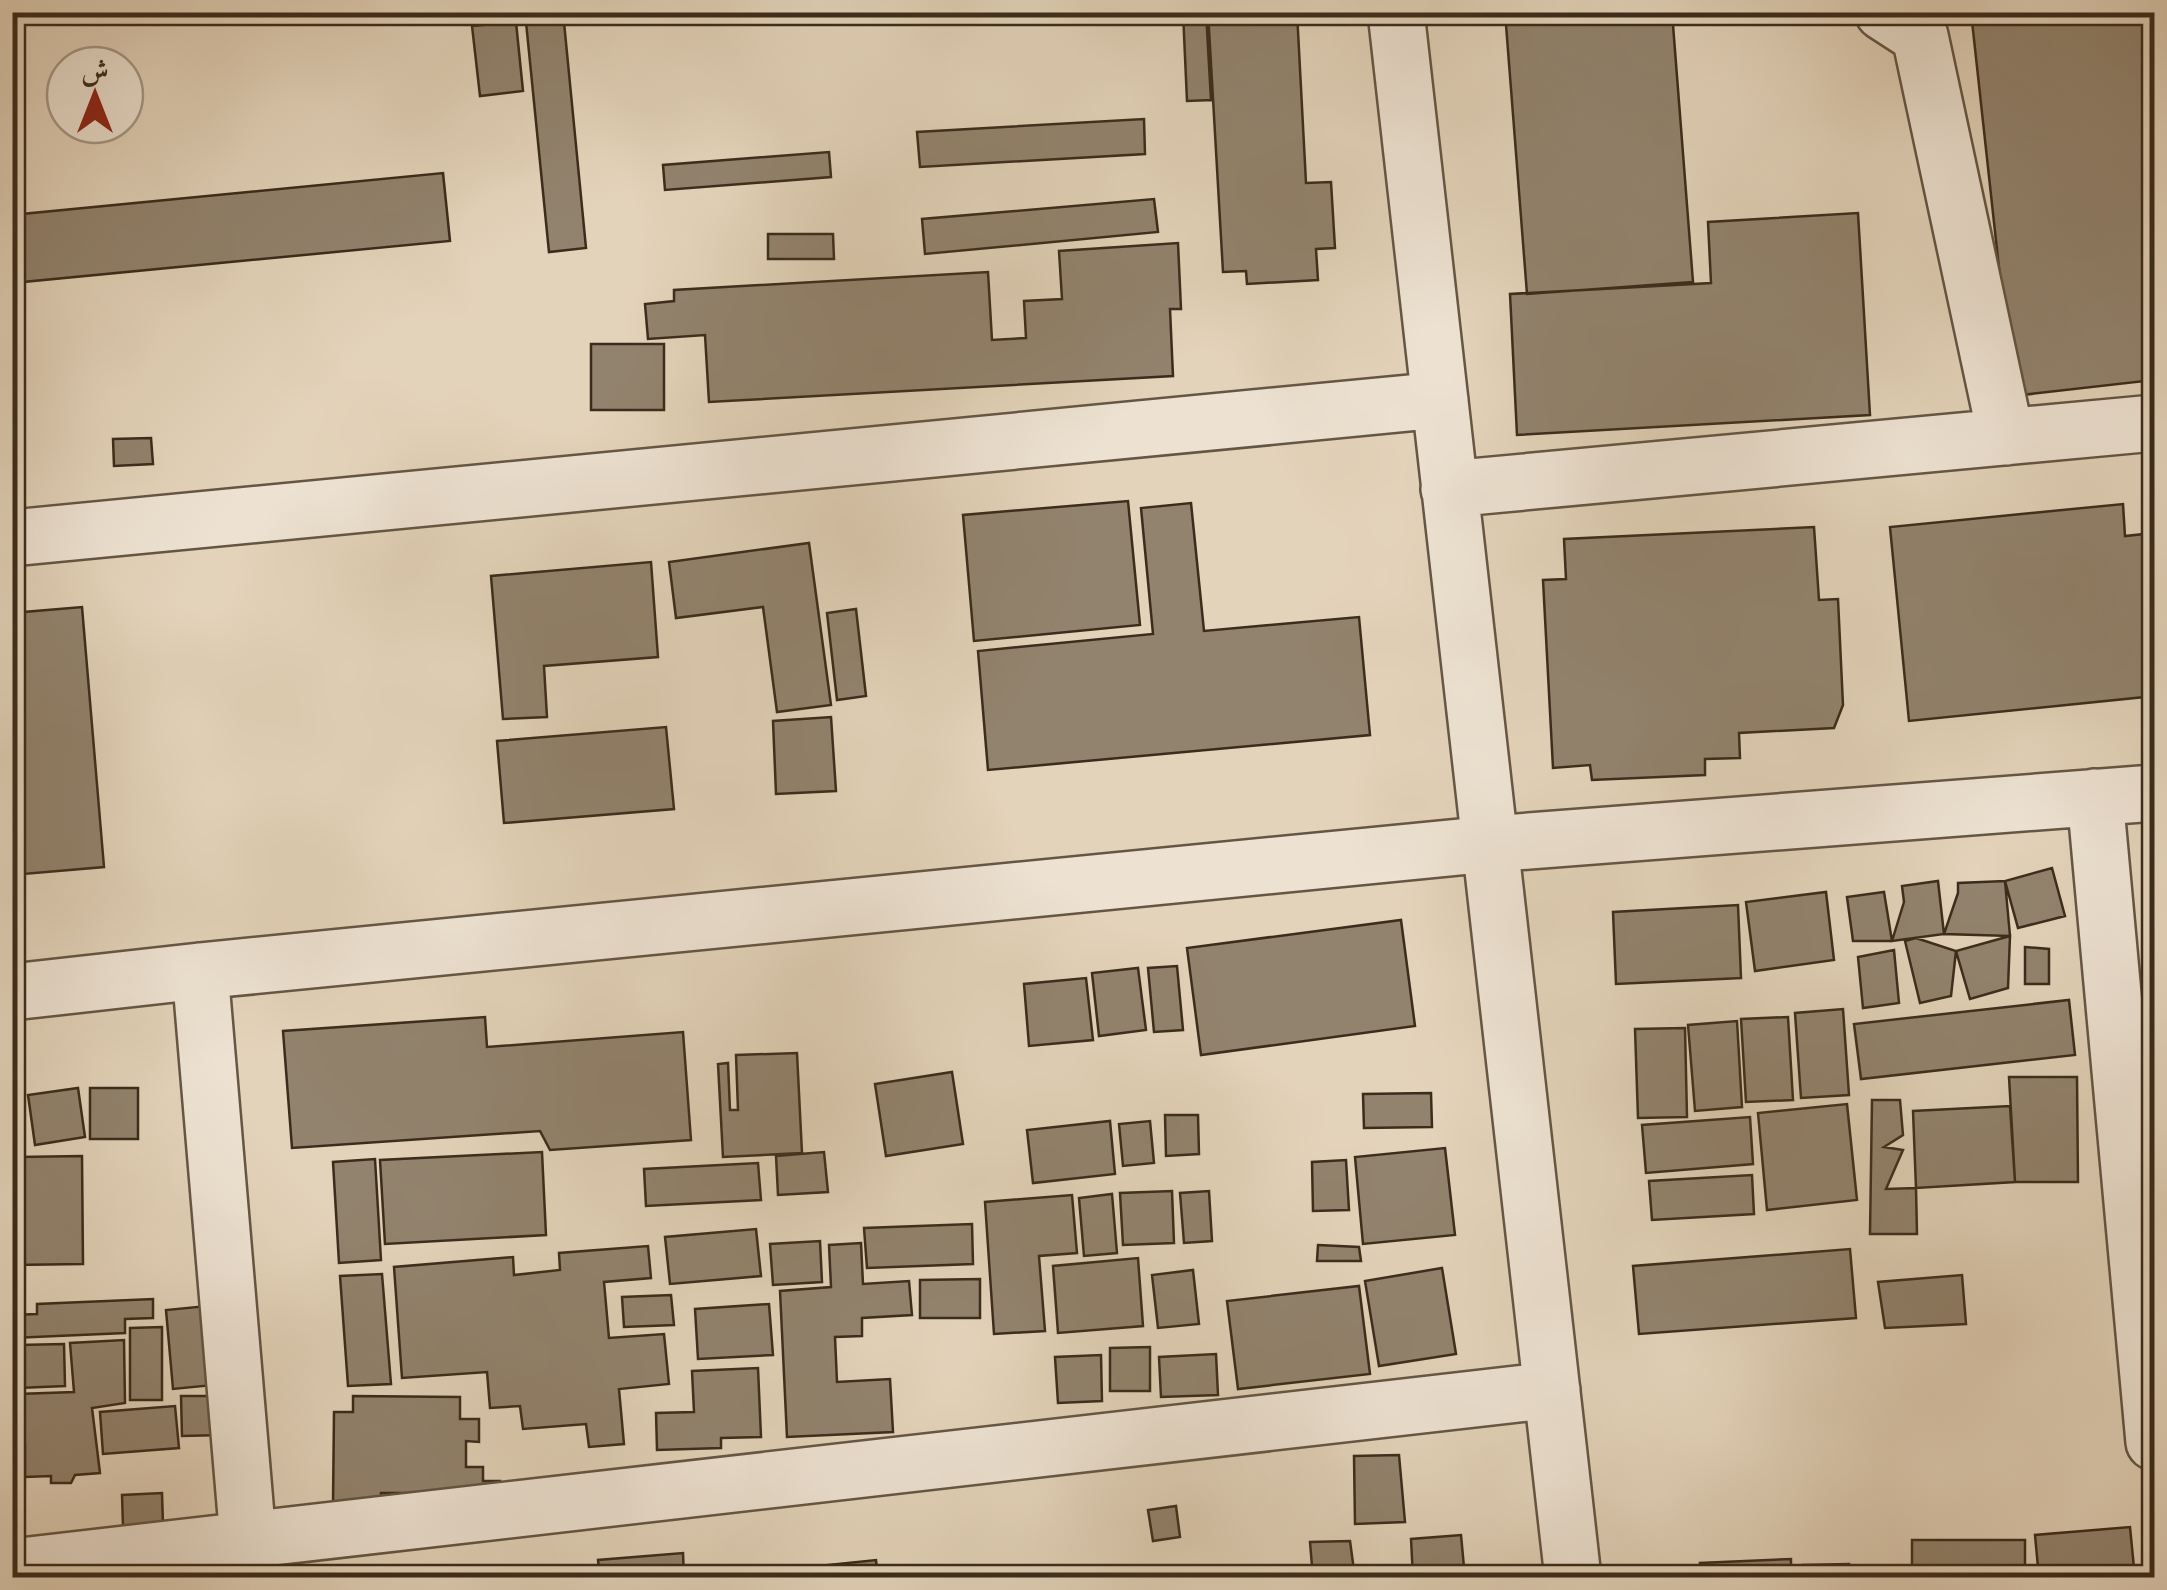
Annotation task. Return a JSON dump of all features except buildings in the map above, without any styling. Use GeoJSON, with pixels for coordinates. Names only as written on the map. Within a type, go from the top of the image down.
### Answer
{"type":"FeatureCollection","features":[{"type":"Feature","properties":{"kind":"street"},"geometry":{"type":"LineString","coordinates":[[1396,12],[1573,1578]]}},
{"type":"Feature","properties":{"kind":"street"},"geometry":{"type":"LineString","coordinates":[[1884,12],[1920,36],[2006,437]]}},
{"type":"Feature","properties":{"kind":"street"},"geometry":{"type":"LineString","coordinates":[[12,538],[1440,400]]}},
{"type":"Feature","properties":{"kind":"street"},"geometry":{"type":"LineString","coordinates":[[1449,489],[2154,423]]}},
{"type":"Feature","properties":{"kind":"street"},"geometry":{"type":"LineString","coordinates":[[12,992],[1490,844],[2154,793]]}},
{"type":"Feature","properties":{"kind":"street"},"geometry":{"type":"LineString","coordinates":[[2095,797],[2154,1442]]}},
{"type":"Feature","properties":{"kind":"street"},"geometry":{"type":"LineString","coordinates":[[200,971],[249,1559]]}},
{"type":"Feature","properties":{"kind":"street"},"geometry":{"type":"LineString","coordinates":[[12,1567],[249,1559],[1552,1390]]}}]}
